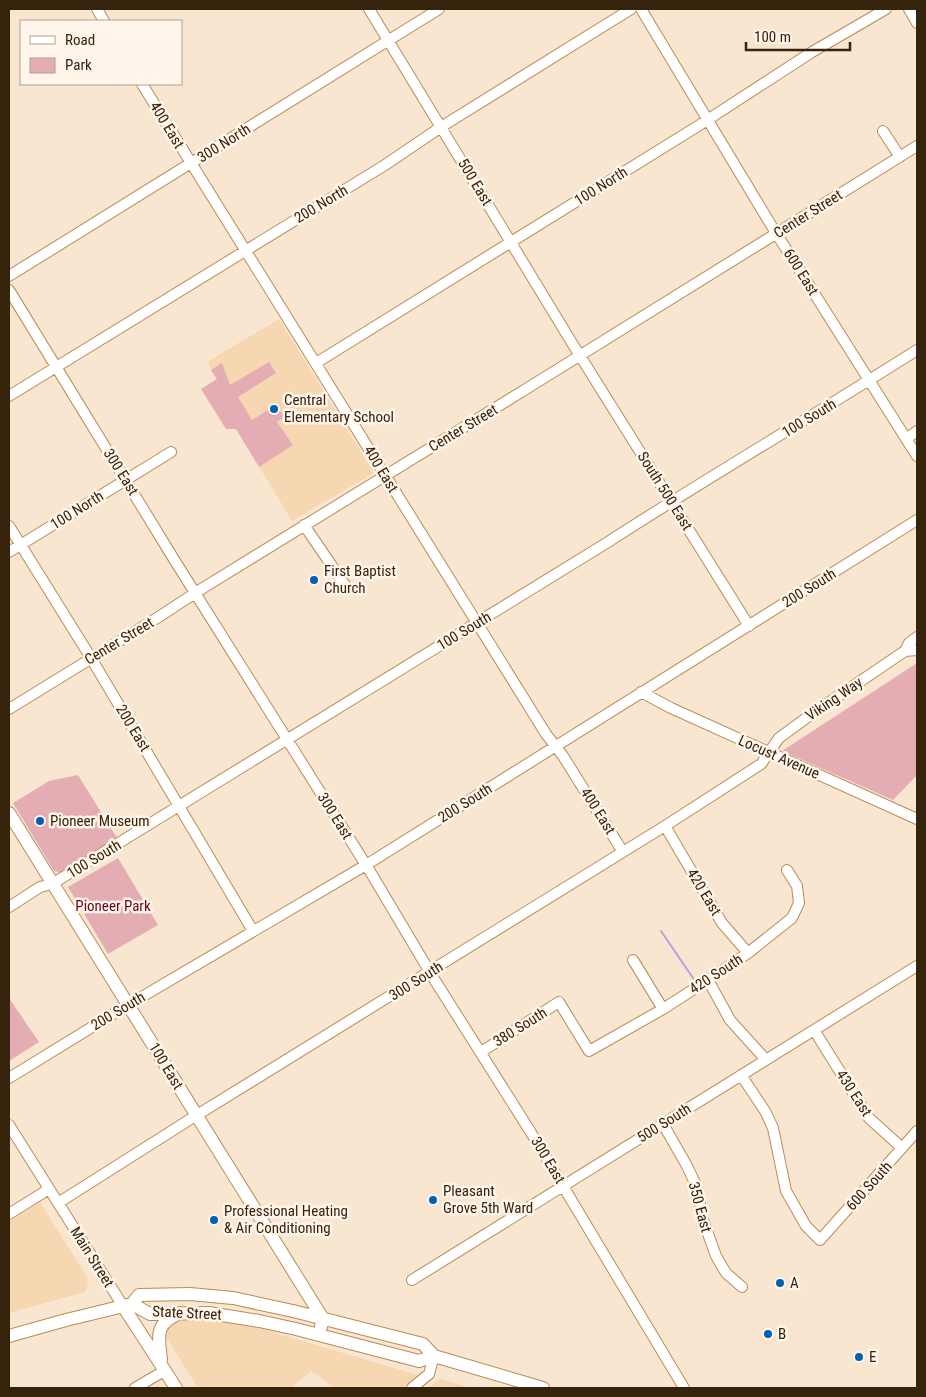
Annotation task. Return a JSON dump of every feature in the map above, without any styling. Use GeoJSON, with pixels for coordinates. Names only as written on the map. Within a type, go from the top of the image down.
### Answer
{"type":"FeatureCollection","features":[{"type":"Feature","properties":{"kind":"main road","name":"100 East"},"geometry":{"type":"LineString","coordinates":[[9,813],[301,1284],[322,1323]]}},
{"type":"Feature","properties":{"kind":"main road"},"geometry":{"type":"LineString","coordinates":[[293,1310],[300,1298],[301,1284]]}},
{"type":"Feature","properties":{"kind":"main road","name":"State Street"},"geometry":{"type":"LineString","coordinates":[[12,1336],[128,1305],[139,1295],[190,1294],[233,1298],[293,1310],[322,1323],[350,1325],[423,1344],[434,1356],[543,1388]]}},
{"type":"Feature","properties":{"kind":"main road","name":"State Street"},"geometry":{"type":"LineString","coordinates":[[128,1305],[150,1314],[182,1312],[238,1316],[419,1361],[434,1356]]}},
{"type":"Feature","properties":{"kind":"main road","name":"Main Street"},"geometry":{"type":"LineString","coordinates":[[128,1305],[176,1388]]}},
{"type":"Feature","properties":{"kind":"main road"},"geometry":{"type":"LineString","coordinates":[[163,1368],[158,1342],[160,1329],[169,1319],[182,1312]]}},
{"type":"Feature","properties":{"kind":"main road"},"geometry":{"type":"LineString","coordinates":[[238,1316],[261,1312],[322,1323],[389,1346],[400,1356]]}},
{"type":"Feature","properties":{"kind":"street"},"geometry":{"type":"LineString","coordinates":[[97,9],[103,20]]}},
{"type":"Feature","properties":{"kind":"street","name":"500 East"},"geometry":{"type":"LineString","coordinates":[[369,9],[580,356]]}},
{"type":"Feature","properties":{"kind":"street","name":"300 North"},"geometry":{"type":"LineString","coordinates":[[9,276],[439,9]]}},
{"type":"Feature","properties":{"kind":"street","name":"200 North"},"geometry":{"type":"LineString","coordinates":[[9,396],[385,165],[441,127],[630,9]]}},
{"type":"Feature","properties":{"kind":"street","name":"600 East"},"geometry":{"type":"LineString","coordinates":[[641,9],[707,120],[917,456]]}},
{"type":"Feature","properties":{"kind":"street","name":"100 North"},"geometry":{"type":"LineString","coordinates":[[316,363],[707,120],[812,52],[886,9]]}},
{"type":"Feature","properties":{"kind":"street"},"geometry":{"type":"LineString","coordinates":[[908,9],[917,22]]}},
{"type":"Feature","properties":{"kind":"street","name":"400 East"},"geometry":{"type":"LineString","coordinates":[[143,85],[546,734],[556,746],[623,852]]}},
{"type":"Feature","properties":{"kind":"street"},"geometry":{"type":"LineString","coordinates":[[883,131],[900,157]]}},
{"type":"Feature","properties":{"kind":"street","name":"Center Street"},"geometry":{"type":"LineString","coordinates":[[9,709],[917,146]]}},
{"type":"Feature","properties":{"kind":"street","name":"300 East"},"geometry":{"type":"LineString","coordinates":[[9,290],[481,1052],[684,1388]]}},
{"type":"Feature","properties":{"kind":"street","name":"100 South"},"geometry":{"type":"LineString","coordinates":[[9,907],[40,887],[52,884],[180,807],[917,350]]}},
{"type":"Feature","properties":{"kind":"street","name":"South 500 East"},"geometry":{"type":"LineString","coordinates":[[580,356],[749,626]]}},
{"type":"Feature","properties":{"kind":"street"},"geometry":{"type":"LineString","coordinates":[[906,439],[917,432]]}},
{"type":"Feature","properties":{"kind":"street","name":"100 North"},"geometry":{"type":"LineString","coordinates":[[9,552],[171,452]]}},
{"type":"Feature","properties":{"kind":"street","name":"200 South"},"geometry":{"type":"LineString","coordinates":[[9,1078],[128,1005],[366,865],[917,520]]}},
{"type":"Feature","properties":{"kind":"street","name":"200 East"},"geometry":{"type":"LineString","coordinates":[[9,526],[91,658],[253,931]]}},
{"type":"Feature","properties":{"kind":"street"},"geometry":{"type":"LineString","coordinates":[[304,526],[347,588]]}},
{"type":"Feature","properties":{"kind":"street","name":"Viking Way"},"geometry":{"type":"LineString","coordinates":[[905,651],[909,642],[917,637]]}},
{"type":"Feature","properties":{"kind":"street","name":"Viking Way"},"geometry":{"type":"LineString","coordinates":[[768,752],[778,738],[801,721],[905,651],[917,650]]}},
{"type":"Feature","properties":{"kind":"street","name":"Locust Avenue"},"geometry":{"type":"LineString","coordinates":[[641,692],[671,708],[917,819]]}},
{"type":"Feature","properties":{"kind":"street","name":"300 South"},"geometry":{"type":"LineString","coordinates":[[58,1203],[665,826],[761,764],[768,752]]}},
{"type":"Feature","properties":{"kind":"street","name":"420 East"},"geometry":{"type":"LineString","coordinates":[[665,826],[722,923],[748,953]]}},
{"type":"Feature","properties":{"kind":"street","name":"420 South"},"geometry":{"type":"LineString","coordinates":[[590,1051],[663,1009],[708,980],[748,953],[792,918],[799,903],[797,886],[787,870]]}},
{"type":"Feature","properties":{"kind":"street"},"geometry":{"type":"LineString","coordinates":[[633,960],[663,1009]]}},
{"type":"Feature","properties":{"kind":"street","name":"500 South"},"geometry":{"type":"LineString","coordinates":[[412,1280],[917,966]]}},
{"type":"Feature","properties":{"kind":"street"},"geometry":{"type":"LineString","coordinates":[[708,980],[730,1020],[766,1060]]}},
{"type":"Feature","properties":{"kind":"street","name":"380 South"},"geometry":{"type":"LineString","coordinates":[[481,1052],[559,1002],[590,1051]]}},
{"type":"Feature","properties":{"kind":"street","name":"430 East"},"geometry":{"type":"LineString","coordinates":[[814,1030],[869,1118],[902,1148]]}},
{"type":"Feature","properties":{"kind":"street","name":"600 South"},"geometry":{"type":"LineString","coordinates":[[741,1076],[765,1111],[773,1128],[786,1191],[806,1226],[820,1240],[917,1131]]}},
{"type":"Feature","properties":{"kind":"street","name":"350 East"},"geometry":{"type":"LineString","coordinates":[[663,1124],[687,1166],[694,1183],[702,1217],[716,1256],[726,1273],[742,1287]]}},
{"type":"Feature","properties":{"kind":"street","name":"Main Street"},"geometry":{"type":"LineString","coordinates":[[9,1125],[58,1203],[128,1305]]}},
{"type":"Feature","properties":{"kind":"street"},"geometry":{"type":"LineString","coordinates":[[9,1214],[49,1188]]}},
{"type":"Feature","properties":{"kind":"street"},"geometry":{"type":"LineString","coordinates":[[412,1388],[429,1374],[434,1356]]}},
{"type":"Feature","properties":{"kind":"street"},"geometry":{"type":"LineString","coordinates":[[135,1388],[163,1368]]}},
{"type":"Feature","properties":{"kind":"shaded area","name":"Central Elementary School"},"geometry":{"type":"Polygon","coordinates":[[[279,319],[374,473],[292,521],[236,429],[226,429],[201,389],[217,379],[207,362],[279,319]]]}},
{"type":"Feature","properties":{"kind":"shaded area"},"geometry":{"type":"Polygon","coordinates":[[[40,1202],[87,1277],[88,1287],[85,1292],[9,1313],[9,1222],[40,1202]]]}},
{"type":"Feature","properties":{"kind":"shaded area"},"geometry":{"type":"Polygon","coordinates":[[[181,1318],[241,1323],[418,1375],[402,1388],[334,1388],[311,1371],[291,1388],[198,1388],[166,1337],[170,1324],[181,1318]]]}},
{"type":"Feature","properties":{"kind":"shaded area"},"geometry":{"type":"Polygon","coordinates":[[[440,1379],[472,1388],[429,1388],[440,1379]]]}},
{"type":"Feature","properties":{"kind":"green space"},"geometry":{"type":"Polygon","coordinates":[[[269,362],[276,373],[238,397],[252,420],[273,407],[286,416],[277,422],[293,445],[259,467],[236,429],[226,429],[201,389],[217,379],[211,370],[222,363],[230,385],[269,362]]]}},
{"type":"Feature","properties":{"kind":"green space"},"geometry":{"type":"Polygon","coordinates":[[[917,663],[917,775],[893,800],[782,751],[917,663]]]}},
{"type":"Feature","properties":{"kind":"green space","name":"Pioneer Park"},"geometry":{"type":"Polygon","coordinates":[[[78,775],[117,838],[61,873],[54,871],[13,803],[49,781],[78,775]]]}},
{"type":"Feature","properties":{"kind":"green space","name":"Pioneer Park"},"geometry":{"type":"Polygon","coordinates":[[[118,858],[158,925],[108,954],[68,887],[118,858]]]}},
{"type":"Feature","properties":{"kind":"green space"},"geometry":{"type":"Polygon","coordinates":[[[9,998],[39,1042],[9,1061],[9,998]]]}},
{"type":"Feature","properties":{"kind":"waterway"},"geometry":{"type":"LineString","coordinates":[[661,931],[695,981]]}},
{"type":"Feature","properties":{"kind":"place","name":"Central Elementary School"},"geometry":{"type":"Point","coordinates":[274,409]}},
{"type":"Feature","properties":{"kind":"place","name":"First Baptist Church"},"geometry":{"type":"Point","coordinates":[314,580]}},
{"type":"Feature","properties":{"kind":"place","name":"Pioneer Museum"},"geometry":{"type":"Point","coordinates":[40,821]}},
{"type":"Feature","properties":{"kind":"place","name":"Pleasant Grove 5th Ward"},"geometry":{"type":"Point","coordinates":[433,1200]}},
{"type":"Feature","properties":{"kind":"place","name":"Professional Heating & Air Conditioning"},"geometry":{"type":"Point","coordinates":[214,1220]}},
{"type":"Feature","properties":{"kind":"place","name":"A"},"geometry":{"type":"Point","coordinates":[780,1283]}},
{"type":"Feature","properties":{"kind":"place","name":"B"},"geometry":{"type":"Point","coordinates":[768,1334]}},
{"type":"Feature","properties":{"kind":"place","name":"E"},"geometry":{"type":"Point","coordinates":[859,1357]}}]}
